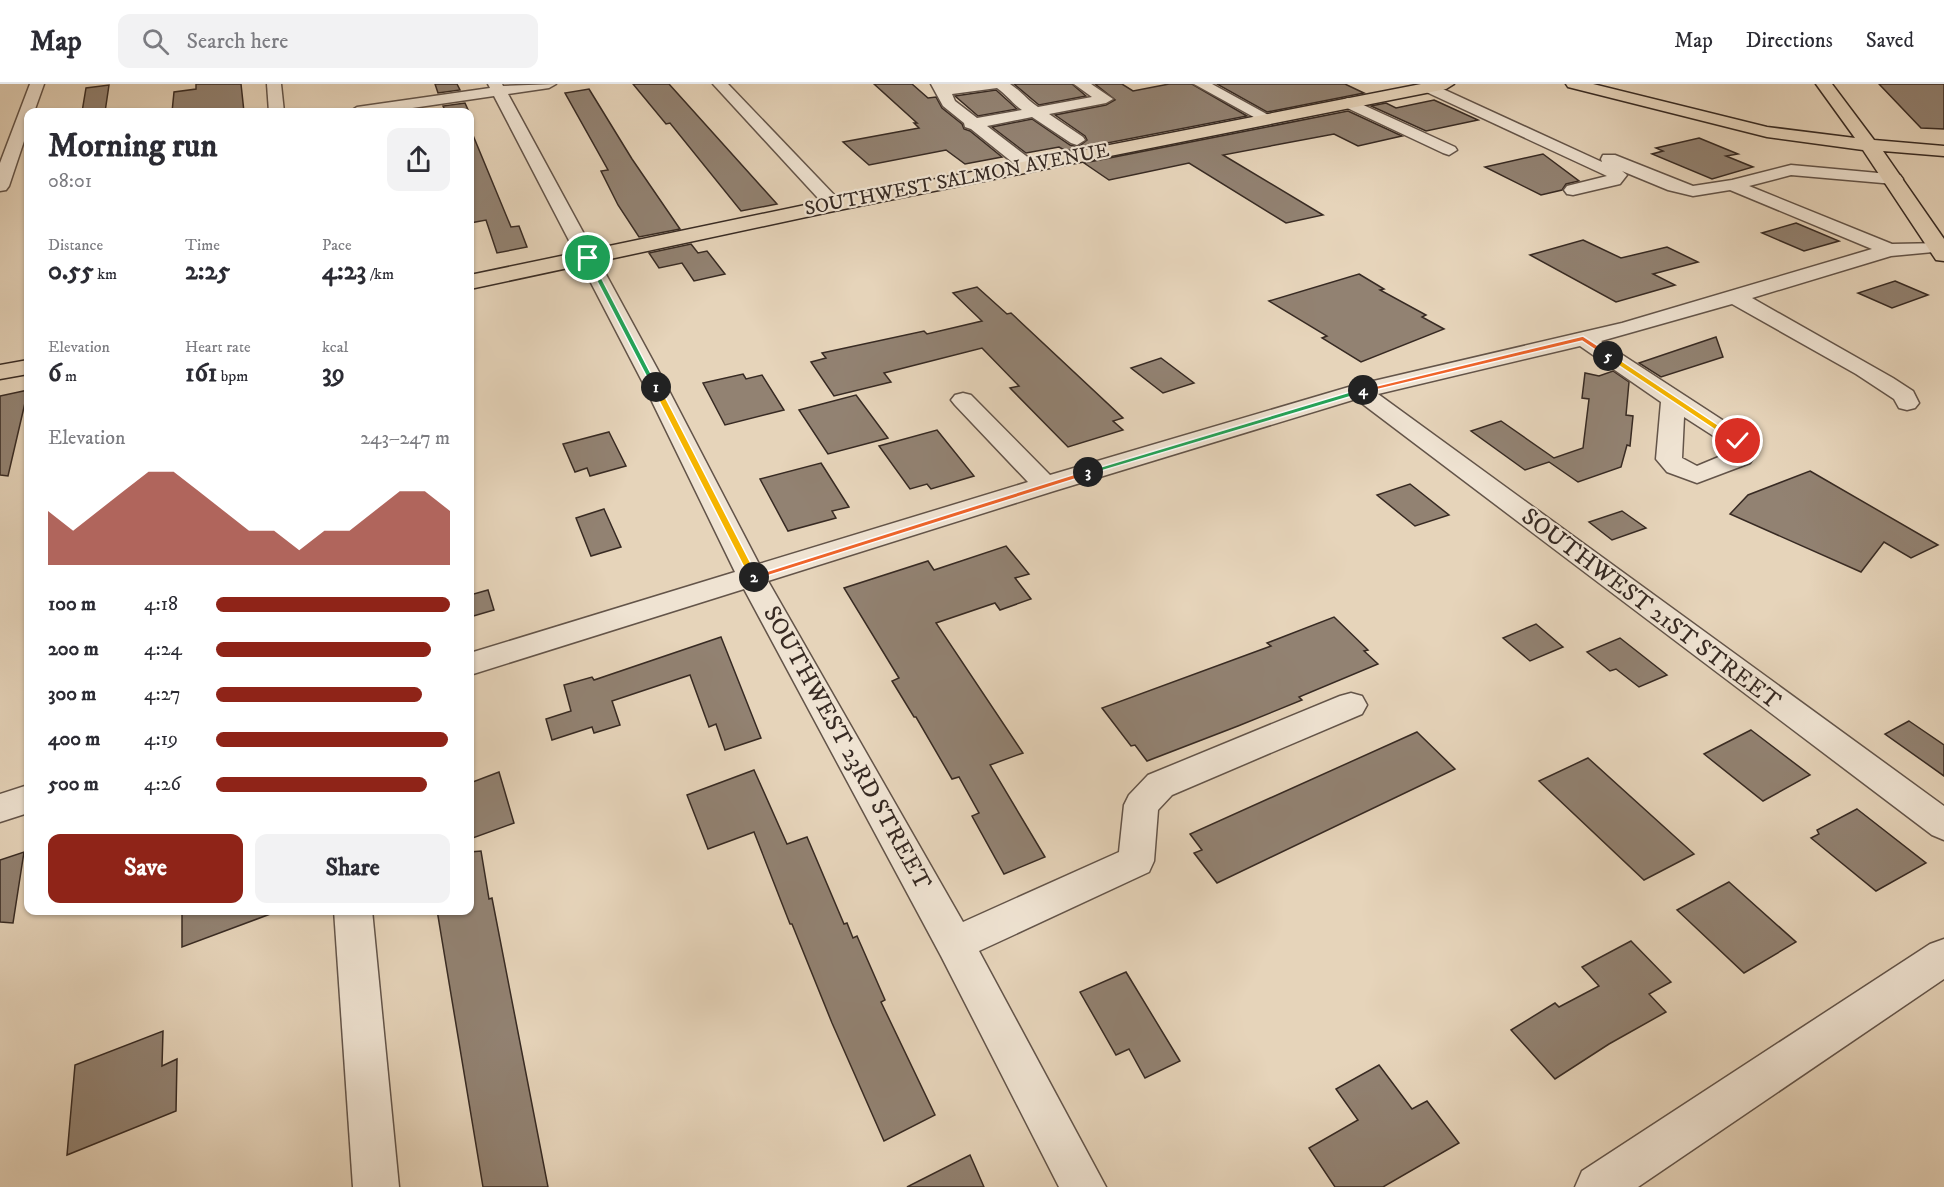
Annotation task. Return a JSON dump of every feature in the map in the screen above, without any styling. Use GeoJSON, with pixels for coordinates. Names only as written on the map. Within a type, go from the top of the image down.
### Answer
{"type":"FeatureCollection","features":[{"type":"Feature","properties":{"kind":"main road","name":"SOUTHWEST SALMON AVENUE"},"geometry":{"type":"LineString","coordinates":[[474,281],[834,205],[1348,103],[1416,87],[1446,84]]}},
{"type":"Feature","properties":{"kind":"main road"},"geometry":{"type":"LineString","coordinates":[[1574,84],[1767,132],[1870,145],[1944,151]]}},
{"type":"Feature","properties":{"kind":"main road"},"geometry":{"type":"LineString","coordinates":[[1824,84],[1894,179],[1941,251]]}},
{"type":"Feature","properties":{"kind":"main road"},"geometry":{"type":"LineString","coordinates":[[0,372],[24,368]]}},
{"type":"Feature","properties":{"kind":"street"},"geometry":{"type":"LineString","coordinates":[[27,108],[37,84]]}},
{"type":"Feature","properties":{"kind":"street"},"geometry":{"type":"LineString","coordinates":[[274,84],[277,108]]}},
{"type":"Feature","properties":{"kind":"street"},"geometry":{"type":"LineString","coordinates":[[380,108],[497,88],[549,84]]}},
{"type":"Feature","properties":{"kind":"street"},"geometry":{"type":"LineString","coordinates":[[720,84],[834,205]]}},
{"type":"Feature","properties":{"kind":"street"},"geometry":{"type":"LineString","coordinates":[[1028,166],[971,124],[948,103],[939,87],[999,84],[1016,94],[1020,102],[1077,140]]}},
{"type":"Feature","properties":{"kind":"street"},"geometry":{"type":"LineString","coordinates":[[971,124],[1106,99],[1081,84]]}},
{"type":"Feature","properties":{"kind":"street"},"geometry":{"type":"LineString","coordinates":[[1201,84],[1266,118]]}},
{"type":"Feature","properties":{"kind":"street"},"geometry":{"type":"LineString","coordinates":[[1416,87],[1618,176],[1614,180],[1573,189]]}},
{"type":"Feature","properties":{"kind":"street","name":"SOUTHWEST 23RD STREET"},"geometry":{"type":"LineString","coordinates":[[497,88],[588,258],[752,577],[955,944],[1083,1187]]}},
{"type":"Feature","properties":{"kind":"street"},"geometry":{"type":"LineString","coordinates":[[1348,103],[1449,150]]}},
{"type":"Feature","properties":{"kind":"street"},"geometry":{"type":"LineString","coordinates":[[0,186],[4,167],[24,117]]}},
{"type":"Feature","properties":{"kind":"street"},"geometry":{"type":"LineString","coordinates":[[1609,159],[1685,190],[1705,191],[1791,170],[1894,179]]}},
{"type":"Feature","properties":{"kind":"street"},"geometry":{"type":"LineString","coordinates":[[4,167],[24,164]]}},
{"type":"Feature","properties":{"kind":"street"},"geometry":{"type":"LineString","coordinates":[[1732,185],[1890,250]]}},
{"type":"Feature","properties":{"kind":"street"},"geometry":{"type":"LineString","coordinates":[[474,662],[1045,485],[1360,391],[1628,328],[1890,250],[1941,251]]}},
{"type":"Feature","properties":{"kind":"street"},"geometry":{"type":"LineString","coordinates":[[1735,297],[1817,341],[1886,383],[1905,396],[1907,403]]}},
{"type":"Feature","properties":{"kind":"street"},"geometry":{"type":"LineString","coordinates":[[1583,338],[1672,400]]}},
{"type":"Feature","properties":{"kind":"street","name":"SOUTHWEST 21ST STREET"},"geometry":{"type":"LineString","coordinates":[[1360,391],[1944,825]]}},
{"type":"Feature","properties":{"kind":"street"},"geometry":{"type":"LineString","coordinates":[[963,400],[1045,485]]}},
{"type":"Feature","properties":{"kind":"street"},"geometry":{"type":"LineString","coordinates":[[955,944],[1136,861],[1140,805],[1160,785],[1351,705]]}},
{"type":"Feature","properties":{"kind":"street"},"geometry":{"type":"LineString","coordinates":[[0,808],[24,801]]}},
{"type":"Feature","properties":{"kind":"street"},"geometry":{"type":"LineString","coordinates":[[353,915],[376,1187]]}},
{"type":"Feature","properties":{"kind":"street"},"geometry":{"type":"LineString","coordinates":[[1598,1187],[1944,957]]}},
{"type":"Feature","properties":{"kind":"building"},"geometry":{"type":"Polygon","coordinates":[[[196,84],[241,84],[244,108],[172,108],[174,92],[196,89],[196,84]]]}},
{"type":"Feature","properties":{"kind":"building"},"geometry":{"type":"Polygon","coordinates":[[[435,84],[457,84],[460,90],[438,93],[435,84]]]}},
{"type":"Feature","properties":{"kind":"building"},"geometry":{"type":"Polygon","coordinates":[[[633,84],[669,84],[777,204],[741,211],[670,123],[666,124],[633,84]]]}},
{"type":"Feature","properties":{"kind":"building"},"geometry":{"type":"Polygon","coordinates":[[[874,84],[912,84],[928,98],[936,97],[942,108],[962,124],[964,129],[970,131],[1002,157],[965,164],[946,150],[869,165],[843,142],[919,128],[914,123],[917,123],[874,84]]]}},
{"type":"Feature","properties":{"kind":"building"},"geometry":{"type":"Polygon","coordinates":[[[1014,84],[1072,84],[1086,96],[1039,105],[1014,84]]]}},
{"type":"Feature","properties":{"kind":"building"},"geometry":{"type":"Polygon","coordinates":[[[1095,84],[1122,84],[1133,91],[1169,84],[1192,84],[1247,116],[1066,151],[1059,147],[1026,153],[992,127],[1032,119],[1070,145],[1078,147],[1087,140],[1085,136],[1055,115],[1106,105],[1115,100],[1095,84]]]}},
{"type":"Feature","properties":{"kind":"building"},"geometry":{"type":"Polygon","coordinates":[[[1217,84],[1345,84],[1364,93],[1267,112],[1217,84]]]}},
{"type":"Feature","properties":{"kind":"building"},"geometry":{"type":"Polygon","coordinates":[[[1879,84],[1944,84],[1944,129],[1921,128],[1879,84]]]}},
{"type":"Feature","properties":{"kind":"building"},"geometry":{"type":"Polygon","coordinates":[[[109,85],[106,108],[83,108],[86,88],[109,85]]]}},
{"type":"Feature","properties":{"kind":"building"},"geometry":{"type":"Polygon","coordinates":[[[589,89],[632,159],[680,229],[639,237],[618,205],[601,171],[608,170],[565,93],[589,89]]]}},
{"type":"Feature","properties":{"kind":"building"},"geometry":{"type":"Polygon","coordinates":[[[996,90],[1017,109],[978,116],[955,96],[996,90]]]}},
{"type":"Feature","properties":{"kind":"building"},"geometry":{"type":"Polygon","coordinates":[[[1434,100],[1478,120],[1426,131],[1371,106],[1386,103],[1396,108],[1434,100]]]}},
{"type":"Feature","properties":{"kind":"building"},"geometry":{"type":"Polygon","coordinates":[[[465,103],[467,108],[444,108],[443,106],[465,103]]]}},
{"type":"Feature","properties":{"kind":"building"},"geometry":{"type":"Polygon","coordinates":[[[1348,111],[1402,136],[1358,146],[1334,134],[1223,155],[1323,215],[1286,223],[1189,163],[1109,180],[1084,163],[1348,111]]]}},
{"type":"Feature","properties":{"kind":"building"},"geometry":{"type":"Polygon","coordinates":[[[474,138],[511,227],[519,226],[527,247],[497,253],[486,220],[474,222],[474,138]]]}},
{"type":"Feature","properties":{"kind":"building"},"geometry":{"type":"Polygon","coordinates":[[[1699,138],[1738,154],[1726,156],[1753,167],[1712,179],[1652,154],[1663,151],[1656,148],[1699,138]]]}},
{"type":"Feature","properties":{"kind":"building"},"geometry":{"type":"Polygon","coordinates":[[[1543,154],[1579,181],[1566,184],[1562,190],[1541,195],[1485,167],[1543,154]]]}},
{"type":"Feature","properties":{"kind":"building"},"geometry":{"type":"Polygon","coordinates":[[[1796,223],[1839,241],[1804,251],[1762,233],[1796,223]]]}},
{"type":"Feature","properties":{"kind":"building"},"geometry":{"type":"Polygon","coordinates":[[[1583,240],[1621,258],[1667,247],[1698,262],[1653,274],[1675,285],[1616,302],[1530,255],[1583,240]]]}},
{"type":"Feature","properties":{"kind":"building"},"geometry":{"type":"Polygon","coordinates":[[[691,244],[698,253],[707,251],[725,274],[694,281],[682,263],[659,268],[649,253],[691,244]]]}},
{"type":"Feature","properties":{"kind":"building"},"geometry":{"type":"Polygon","coordinates":[[[1359,274],[1384,289],[1380,290],[1426,315],[1422,317],[1444,329],[1361,362],[1322,338],[1327,336],[1269,301],[1359,274]]]}},
{"type":"Feature","properties":{"kind":"building"},"geometry":{"type":"Polygon","coordinates":[[[1895,281],[1928,295],[1892,308],[1858,293],[1895,281]]]}},
{"type":"Feature","properties":{"kind":"building"},"geometry":{"type":"Polygon","coordinates":[[[977,287],[1007,314],[1011,313],[1123,418],[1113,421],[1123,430],[1068,447],[1010,388],[1019,386],[982,348],[884,373],[891,382],[834,396],[811,362],[826,358],[822,353],[924,331],[927,334],[982,321],[953,293],[977,287]]]}},
{"type":"Feature","properties":{"kind":"building"},"geometry":{"type":"Polygon","coordinates":[[[1716,337],[1723,357],[1661,377],[1639,363],[1716,337]]]}},
{"type":"Feature","properties":{"kind":"building"},"geometry":{"type":"Polygon","coordinates":[[[1161,358],[1194,383],[1163,393],[1131,368],[1161,358]]]}},
{"type":"Feature","properties":{"kind":"building"},"geometry":{"type":"Polygon","coordinates":[[[1613,371],[1629,382],[1626,415],[1633,416],[1630,446],[1627,445],[1621,467],[1578,482],[1549,462],[1525,470],[1471,431],[1501,421],[1554,458],[1583,448],[1589,399],[1582,398],[1585,373],[1599,376],[1613,371]]]}},
{"type":"Feature","properties":{"kind":"building"},"geometry":{"type":"Polygon","coordinates":[[[743,374],[746,379],[762,375],[784,410],[725,425],[703,383],[743,374]]]}},
{"type":"Feature","properties":{"kind":"building"},"geometry":{"type":"Polygon","coordinates":[[[24,391],[24,407],[8,476],[0,475],[0,396],[24,391]]]}},
{"type":"Feature","properties":{"kind":"building"},"geometry":{"type":"Polygon","coordinates":[[[856,395],[888,438],[828,454],[799,410],[856,395]]]}},
{"type":"Feature","properties":{"kind":"building"},"geometry":{"type":"Polygon","coordinates":[[[937,430],[974,476],[931,489],[927,484],[910,489],[879,446],[937,430]]]}},
{"type":"Feature","properties":{"kind":"building"},"geometry":{"type":"Polygon","coordinates":[[[609,432],[626,466],[590,476],[587,468],[575,472],[563,444],[609,432]]]}},
{"type":"Feature","properties":{"kind":"building"},"geometry":{"type":"Polygon","coordinates":[[[821,463],[849,507],[832,511],[836,518],[788,531],[760,479],[821,463]]]}},
{"type":"Feature","properties":{"kind":"building"},"geometry":{"type":"Polygon","coordinates":[[[1810,471],[1938,545],[1911,558],[1884,542],[1861,572],[1730,514],[1748,495],[1810,471]]]}},
{"type":"Feature","properties":{"kind":"building"},"geometry":{"type":"Polygon","coordinates":[[[1410,484],[1449,515],[1415,526],[1377,495],[1410,484]]]}},
{"type":"Feature","properties":{"kind":"building"},"geometry":{"type":"Polygon","coordinates":[[[604,509],[621,547],[591,556],[576,518],[604,509]]]}},
{"type":"Feature","properties":{"kind":"building"},"geometry":{"type":"Polygon","coordinates":[[[1622,511],[1646,528],[1612,540],[1589,522],[1622,511]]]}},
{"type":"Feature","properties":{"kind":"building"},"geometry":{"type":"Polygon","coordinates":[[[1006,546],[1029,574],[1015,578],[1031,599],[1000,610],[995,603],[936,623],[1023,753],[990,765],[1045,857],[1004,874],[972,816],[979,813],[959,777],[952,779],[892,681],[899,678],[844,588],[928,561],[934,570],[1006,546]]]}},
{"type":"Feature","properties":{"kind":"building"},"geometry":{"type":"Polygon","coordinates":[[[488,590],[494,610],[474,616],[474,594],[488,590]]]}},
{"type":"Feature","properties":{"kind":"building"},"geometry":{"type":"Polygon","coordinates":[[[1334,617],[1368,650],[1364,651],[1378,664],[1299,697],[1302,700],[1238,726],[1147,761],[1135,745],[1131,746],[1102,708],[1271,646],[1267,643],[1334,617]]]}},
{"type":"Feature","properties":{"kind":"building"},"geometry":{"type":"Polygon","coordinates":[[[1536,624],[1563,647],[1530,661],[1503,638],[1536,624]]]}},
{"type":"Feature","properties":{"kind":"building"},"geometry":{"type":"Polygon","coordinates":[[[721,637],[761,738],[725,750],[716,724],[709,727],[690,675],[612,701],[620,725],[594,733],[592,727],[552,740],[546,719],[571,711],[564,685],[592,677],[594,680],[721,637]]]}},
{"type":"Feature","properties":{"kind":"building"},"geometry":{"type":"Polygon","coordinates":[[[1620,638],[1667,675],[1639,687],[1616,669],[1610,671],[1587,652],[1620,638]]]}},
{"type":"Feature","properties":{"kind":"building"},"geometry":{"type":"Polygon","coordinates":[[[1909,721],[1944,745],[1944,776],[1885,734],[1909,721]]]}},
{"type":"Feature","properties":{"kind":"building"},"geometry":{"type":"Polygon","coordinates":[[[1751,730],[1810,775],[1763,801],[1704,754],[1751,730]]]}},
{"type":"Feature","properties":{"kind":"building"},"geometry":{"type":"Polygon","coordinates":[[[1417,732],[1455,769],[1217,883],[1194,853],[1202,850],[1190,834],[1417,732]]]}},
{"type":"Feature","properties":{"kind":"building"},"geometry":{"type":"Polygon","coordinates":[[[1588,758],[1694,854],[1644,880],[1539,781],[1588,758]]]}},
{"type":"Feature","properties":{"kind":"building"},"geometry":{"type":"Polygon","coordinates":[[[754,770],[787,844],[807,837],[844,924],[847,923],[853,938],[857,936],[885,1000],[881,1002],[935,1115],[884,1141],[832,1023],[792,924],[790,924],[754,832],[708,849],[687,795],[754,770]]]}},
{"type":"Feature","properties":{"kind":"building"},"geometry":{"type":"Polygon","coordinates":[[[499,772],[514,823],[474,838],[474,781],[499,772]]]}},
{"type":"Feature","properties":{"kind":"building"},"geometry":{"type":"Polygon","coordinates":[[[1857,809],[1926,863],[1876,891],[1811,838],[1819,834],[1817,830],[1857,809]]]}},
{"type":"Feature","properties":{"kind":"building"},"geometry":{"type":"Polygon","coordinates":[[[481,851],[489,899],[492,898],[548,1187],[483,1187],[438,915],[474,915],[474,852],[481,851]]]}},
{"type":"Feature","properties":{"kind":"building"},"geometry":{"type":"Polygon","coordinates":[[[24,852],[13,923],[0,922],[0,860],[24,852]]]}},
{"type":"Feature","properties":{"kind":"building"},"geometry":{"type":"Polygon","coordinates":[[[1729,882],[1796,942],[1744,973],[1677,910],[1729,882]]]}},
{"type":"Feature","properties":{"kind":"building"},"geometry":{"type":"Polygon","coordinates":[[[182,915],[268,915],[182,947],[182,915]]]}},
{"type":"Feature","properties":{"kind":"building"},"geometry":{"type":"Polygon","coordinates":[[[1631,941],[1671,982],[1649,994],[1666,1012],[1609,1044],[1555,1079],[1511,1030],[1555,1003],[1559,1007],[1599,986],[1582,967],[1631,941]]]}},
{"type":"Feature","properties":{"kind":"building"},"geometry":{"type":"Polygon","coordinates":[[[1126,972],[1180,1061],[1145,1078],[1129,1049],[1116,1055],[1080,992],[1126,972]]]}},
{"type":"Feature","properties":{"kind":"building"},"geometry":{"type":"Polygon","coordinates":[[[163,1031],[162,1066],[177,1059],[176,1111],[67,1155],[75,1065],[163,1031]]]}},
{"type":"Feature","properties":{"kind":"building"},"geometry":{"type":"Polygon","coordinates":[[[1379,1065],[1412,1109],[1427,1101],[1459,1143],[1383,1187],[1335,1187],[1309,1148],[1358,1120],[1336,1089],[1379,1065]]]}},
{"type":"Feature","properties":{"kind":"building"},"geometry":{"type":"Polygon","coordinates":[[[970,1155],[984,1187],[907,1187],[970,1155]]]}},
{"type":"Feature","properties":{"kind":"route"},"geometry":{"type":"LineString","coordinates":[[588,258],[752,577],[1045,485],[1360,391],[1583,338],[1672,400],[1738,441]]}}]}
